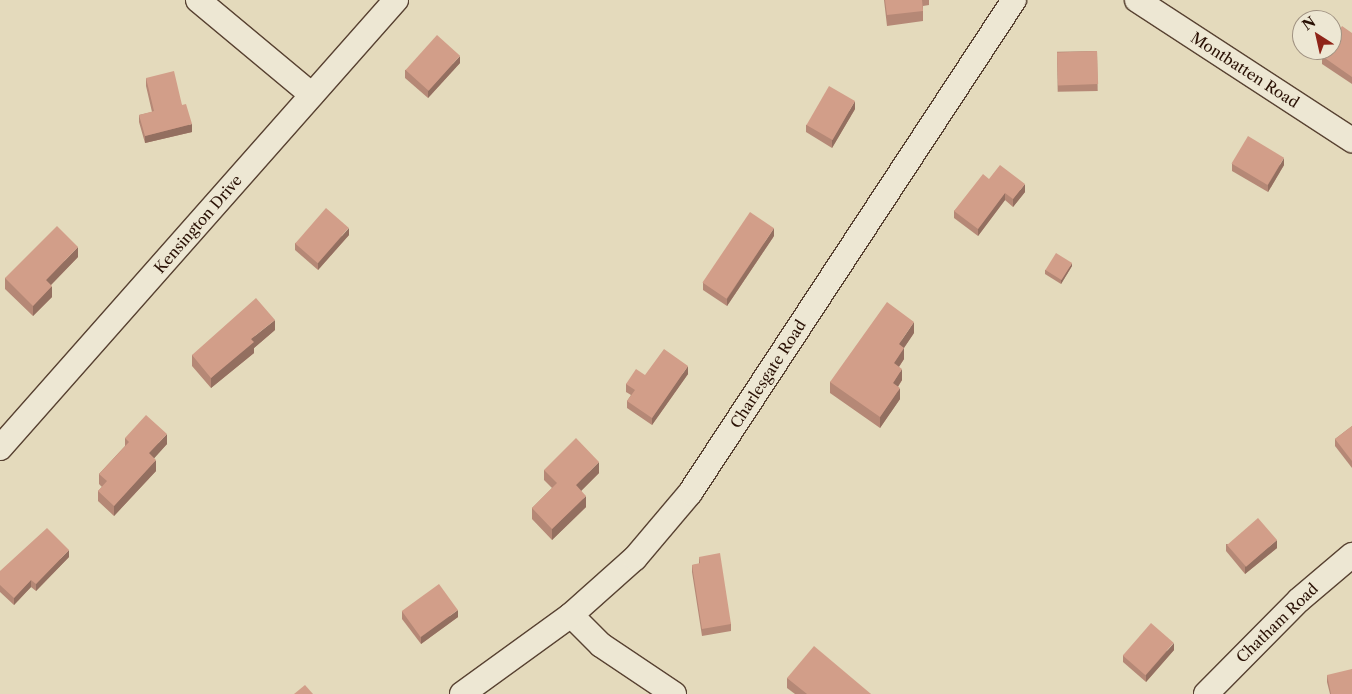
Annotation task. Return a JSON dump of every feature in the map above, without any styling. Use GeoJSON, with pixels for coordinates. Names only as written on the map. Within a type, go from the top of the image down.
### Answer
{"type":"FeatureCollection","features":[{"type":"Feature","properties":{"kind":"street"},"geometry":{"type":"LineString","coordinates":[[198,0],[312,95]]}},
{"type":"Feature","properties":{"kind":"street","name":"Kensington Drive"},"geometry":{"type":"LineString","coordinates":[[0,448],[396,0]]}},
{"type":"Feature","properties":{"kind":"street","name":"Charlesgate Road"},"geometry":{"type":"LineString","coordinates":[[462,694],[571,615],[635,558],[690,493],[1014,0]]}},
{"type":"Feature","properties":{"kind":"street","name":"Montbatten Road"},"geometry":{"type":"LineString","coordinates":[[1137,0],[1352,140]]}},
{"type":"Feature","properties":{"kind":"street","name":"Chatham Road"},"geometry":{"type":"LineString","coordinates":[[1206,694],[1299,600],[1350,561]]}},
{"type":"Feature","properties":{"kind":"street"},"geometry":{"type":"LineString","coordinates":[[571,615],[601,645],[674,694]]}},
{"type":"Feature","properties":{"kind":"building"},"geometry":{"type":"Polygon","coordinates":[[[885,0],[922,0],[923,11],[887,15],[885,0]]]}},
{"type":"Feature","properties":{"kind":"building"},"geometry":{"type":"Polygon","coordinates":[[[1342,26],[1352,33],[1352,77],[1328,60],[1342,60],[1342,26]]]}},
{"type":"Feature","properties":{"kind":"building"},"geometry":{"type":"Polygon","coordinates":[[[437,35],[460,56],[429,91],[406,70],[437,35]]]}},
{"type":"Feature","properties":{"kind":"building"},"geometry":{"type":"Polygon","coordinates":[[[1097,51],[1098,84],[1058,85],[1057,52],[1097,51]]]}},
{"type":"Feature","properties":{"kind":"building"},"geometry":{"type":"Polygon","coordinates":[[[174,71],[182,105],[186,104],[192,124],[145,136],[139,115],[154,111],[146,78],[174,71]]]}},
{"type":"Feature","properties":{"kind":"building"},"geometry":{"type":"Polygon","coordinates":[[[829,86],[855,101],[832,140],[806,125],[829,86]]]}},
{"type":"Feature","properties":{"kind":"building"},"geometry":{"type":"Polygon","coordinates":[[[1248,136],[1284,158],[1268,185],[1232,163],[1248,136]]]}},
{"type":"Feature","properties":{"kind":"building"},"geometry":{"type":"Polygon","coordinates":[[[1000,165],[1025,184],[1013,199],[1005,193],[978,229],[954,211],[983,174],[989,179],[1000,165]]]}},
{"type":"Feature","properties":{"kind":"building"},"geometry":{"type":"Polygon","coordinates":[[[326,208],[349,228],[318,263],[295,243],[326,208]]]}},
{"type":"Feature","properties":{"kind":"building"},"geometry":{"type":"Polygon","coordinates":[[[750,212],[774,228],[727,299],[702,282],[750,212]]]}},
{"type":"Feature","properties":{"kind":"building"},"geometry":{"type":"Polygon","coordinates":[[[57,226],[78,247],[46,280],[52,286],[33,306],[5,278],[57,226]]]}},
{"type":"Feature","properties":{"kind":"building"},"geometry":{"type":"Polygon","coordinates":[[[1056,253],[1072,263],[1062,280],[1045,270],[1056,253]]]}},
{"type":"Feature","properties":{"kind":"building"},"geometry":{"type":"Polygon","coordinates":[[[256,298],[275,320],[251,339],[254,342],[211,378],[192,355],[256,298]]]}},
{"type":"Feature","properties":{"kind":"building"},"geometry":{"type":"Polygon","coordinates":[[[887,302],[914,322],[899,344],[904,348],[894,363],[902,369],[893,383],[900,388],[880,417],[830,382],[887,302]]]}},
{"type":"Feature","properties":{"kind":"building"},"geometry":{"type":"Polygon","coordinates":[[[664,349],[688,366],[652,418],[627,401],[635,390],[626,384],[636,369],[645,375],[664,349]]]}},
{"type":"Feature","properties":{"kind":"building"},"geometry":{"type":"Polygon","coordinates":[[[146,415],[167,434],[149,453],[156,460],[114,506],[98,491],[107,481],[99,474],[129,442],[125,438],[146,415]]]}},
{"type":"Feature","properties":{"kind":"building"},"geometry":{"type":"Polygon","coordinates":[[[1352,426],[1352,461],[1335,439],[1352,426]]]}},
{"type":"Feature","properties":{"kind":"building"},"geometry":{"type":"Polygon","coordinates":[[[576,438],[599,462],[576,485],[586,496],[552,529],[532,508],[557,483],[544,470],[576,438]]]}},
{"type":"Feature","properties":{"kind":"building"},"geometry":{"type":"Polygon","coordinates":[[[1258,518],[1277,540],[1246,567],[1227,545],[1258,518]]]}},
{"type":"Feature","properties":{"kind":"building"},"geometry":{"type":"Polygon","coordinates":[[[47,528],[69,550],[36,584],[31,580],[14,598],[0,585],[0,571],[47,528]]]}},
{"type":"Feature","properties":{"kind":"building"},"geometry":{"type":"Polygon","coordinates":[[[720,553],[731,624],[702,629],[692,565],[700,563],[699,557],[720,553]]]}},
{"type":"Feature","properties":{"kind":"building"},"geometry":{"type":"Polygon","coordinates":[[[439,584],[458,610],[421,637],[402,611],[439,584]]]}},
{"type":"Feature","properties":{"kind":"building"},"geometry":{"type":"Polygon","coordinates":[[[1151,623],[1174,643],[1145,675],[1123,655],[1151,623]]]}},
{"type":"Feature","properties":{"kind":"building"},"geometry":{"type":"Polygon","coordinates":[[[814,646],[871,694],[807,694],[787,678],[814,646]]]}},
{"type":"Feature","properties":{"kind":"building"},"geometry":{"type":"Polygon","coordinates":[[[1352,669],[1352,694],[1331,694],[1327,675],[1352,669]]]}},
{"type":"Feature","properties":{"kind":"building"},"geometry":{"type":"Polygon","coordinates":[[[305,685],[313,694],[294,694],[305,685]]]}}]}
